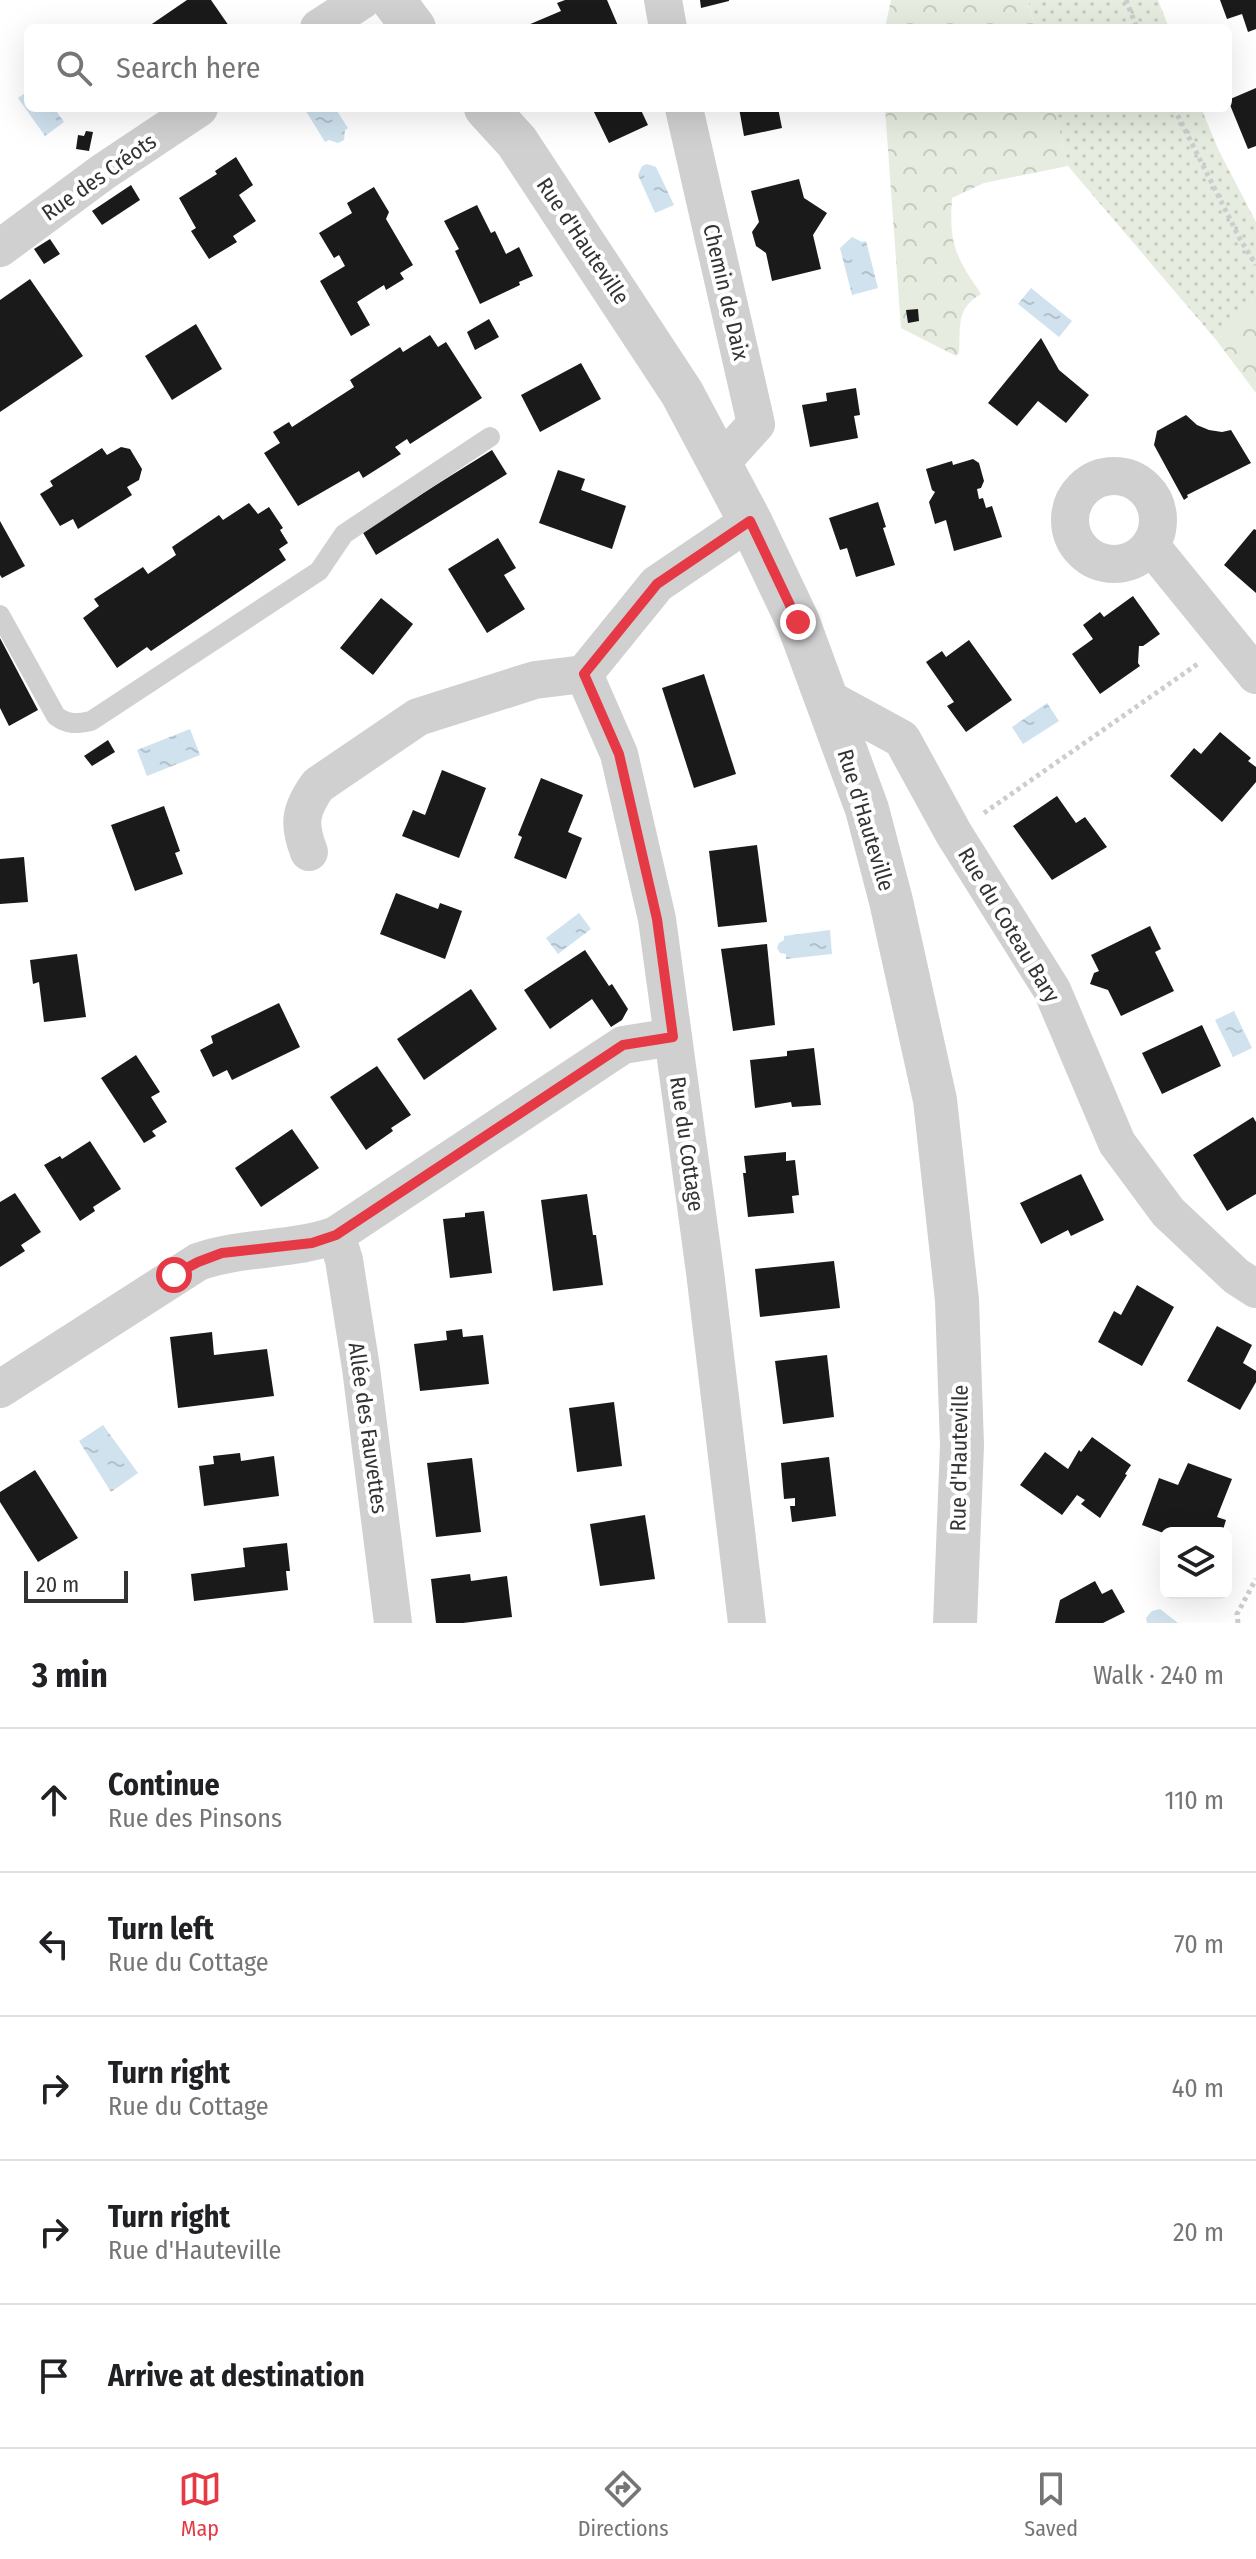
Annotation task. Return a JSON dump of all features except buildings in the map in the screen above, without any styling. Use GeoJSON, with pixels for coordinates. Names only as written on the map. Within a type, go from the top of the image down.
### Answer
{"type":"FeatureCollection","features":[{"type":"Feature","properties":{"kind":"street"},"geometry":{"type":"LineString","coordinates":[[325,24],[362,0]]}},
{"type":"Feature","properties":{"kind":"street"},"geometry":{"type":"LineString","coordinates":[[393,0],[411,24]]}},
{"type":"Feature","properties":{"kind":"street"},"geometry":{"type":"LineString","coordinates":[[663,0],[667,24]]}},
{"type":"Feature","properties":{"kind":"street","name":"Rue des Créots"},"geometry":{"type":"LineString","coordinates":[[0,248],[103,172],[193,112]]}},
{"type":"Feature","properties":{"kind":"street","name":"Rue d'Hauteville"},"geometry":{"type":"LineString","coordinates":[[490,112],[517,142],[682,393],[750,521],[798,622],[867,809],[891,901],[935,1100],[958,1315],[962,1445],[955,1623]]}},
{"type":"Feature","properties":{"kind":"street","name":"Chemin de Daix"},"geometry":{"type":"LineString","coordinates":[[685,112],[756,424],[720,464]]}},
{"type":"Feature","properties":{"kind":"street"},"geometry":{"type":"LineString","coordinates":[[309,852],[303,836],[302,818],[307,801],[318,785],[418,717],[535,680],[584,674],[657,584],[750,521]]}},
{"type":"Feature","properties":{"kind":"street"},"geometry":{"type":"LineString","coordinates":[[1151,546],[1256,675]]}},
{"type":"Feature","properties":{"kind":"street","name":"Rue du Cottage"},"geometry":{"type":"LineString","coordinates":[[584,674],[619,754],[657,919],[705,1272],[747,1623]]}},
{"type":"Feature","properties":{"kind":"street","name":"Rue du Coteau Bary"},"geometry":{"type":"LineString","coordinates":[[825,697],[902,739],[954,834],[1052,990],[1117,1143],[1168,1212],[1236,1276],[1256,1289]]}},
{"type":"Feature","properties":{"kind":"street"},"geometry":{"type":"LineString","coordinates":[[0,1389],[198,1262],[222,1253],[312,1243],[336,1235],[623,1045],[673,1037]]}},
{"type":"Feature","properties":{"kind":"street","name":"Allée des Fauvettes"},"geometry":{"type":"LineString","coordinates":[[336,1235],[344,1260],[361,1368],[393,1623]]}},
{"type":"Feature","properties":{"kind":"lane"},"geometry":{"type":"LineString","coordinates":[[0,615],[56,716],[64,723],[91,721],[319,571],[344,534],[490,437]]}},
{"type":"Feature","properties":{"kind":"path"},"geometry":{"type":"LineString","coordinates":[[1126,0],[1135,24]]}},
{"type":"Feature","properties":{"kind":"path"},"geometry":{"type":"LineString","coordinates":[[1176,112],[1256,265]]}},
{"type":"Feature","properties":{"kind":"path"},"geometry":{"type":"LineString","coordinates":[[954,834],[1230,641]]}},
{"type":"Feature","properties":{"kind":"path"},"geometry":{"type":"LineString","coordinates":[[1238,1623],[1237,1614],[1256,1579]]}},
{"type":"Feature","properties":{"kind":"green space"},"geometry":{"type":"Polygon","coordinates":[[[891,0],[1028,0],[1034,24],[886,24],[891,0]]]}},
{"type":"Feature","properties":{"kind":"green space"},"geometry":{"type":"Polygon","coordinates":[[[1028,0],[1158,0],[1167,24],[1034,24],[1028,0]]]}},
{"type":"Feature","properties":{"kind":"green space"},"geometry":{"type":"Polygon","coordinates":[[[885,112],[1055,112],[1068,166],[984,183],[952,198],[956,249],[981,294],[963,312],[959,353],[956,356],[901,328],[885,112]]]}},
{"type":"Feature","properties":{"kind":"green space"},"geometry":{"type":"Polygon","coordinates":[[[1055,112],[1203,112],[1256,222],[1256,299],[1217,341],[1068,166],[1055,112]]]}},
{"type":"Feature","properties":{"kind":"green space"},"geometry":{"type":"Polygon","coordinates":[[[1256,299],[1256,393],[1217,341],[1256,299]]]}},
{"type":"Feature","properties":{"kind":"water"},"geometry":{"type":"Polygon","coordinates":[[[28,112],[57,112],[64,122],[45,136],[28,112]]]}},
{"type":"Feature","properties":{"kind":"water"},"geometry":{"type":"Polygon","coordinates":[[[306,112],[338,112],[348,128],[344,140],[325,142],[306,112]]]}},
{"type":"Feature","properties":{"kind":"water"},"geometry":{"type":"Polygon","coordinates":[[[642,166],[656,167],[674,205],[655,213],[638,175],[642,166]]]}},
{"type":"Feature","properties":{"kind":"water"},"geometry":{"type":"Polygon","coordinates":[[[852,237],[866,241],[878,288],[852,295],[840,248],[852,237]]]}},
{"type":"Feature","properties":{"kind":"water"},"geometry":{"type":"Polygon","coordinates":[[[1031,288],[1072,321],[1059,337],[1018,304],[1031,288]]]}},
{"type":"Feature","properties":{"kind":"water"},"geometry":{"type":"Polygon","coordinates":[[[1047,703],[1059,721],[1023,744],[1012,727],[1047,703]]]}},
{"type":"Feature","properties":{"kind":"water"},"geometry":{"type":"Polygon","coordinates":[[[190,729],[200,755],[147,776],[137,750],[190,729]]]}},
{"type":"Feature","properties":{"kind":"water"},"geometry":{"type":"Polygon","coordinates":[[[579,913],[591,929],[558,954],[546,938],[579,913]]]}},
{"type":"Feature","properties":{"kind":"water"},"geometry":{"type":"Polygon","coordinates":[[[830,930],[832,954],[786,959],[786,954],[780,953],[777,948],[784,936],[830,930]]]}},
{"type":"Feature","properties":{"kind":"water"},"geometry":{"type":"Polygon","coordinates":[[[1234,1011],[1252,1048],[1233,1057],[1215,1020],[1234,1011]]]}},
{"type":"Feature","properties":{"kind":"water"},"geometry":{"type":"Polygon","coordinates":[[[103,1425],[138,1473],[111,1492],[79,1441],[103,1425]]]}},
{"type":"Feature","properties":{"kind":"water"},"geometry":{"type":"Polygon","coordinates":[[[1160,1609],[1178,1623],[1147,1623],[1146,1618],[1152,1611],[1160,1609]]]}},
{"type":"Feature","properties":{"kind":"route"},"geometry":{"type":"LineString","coordinates":[[174,1275],[222,1253],[312,1243],[336,1235],[623,1045],[673,1037],[657,919],[619,754],[584,674],[657,584],[750,521],[798,622]]}}]}
